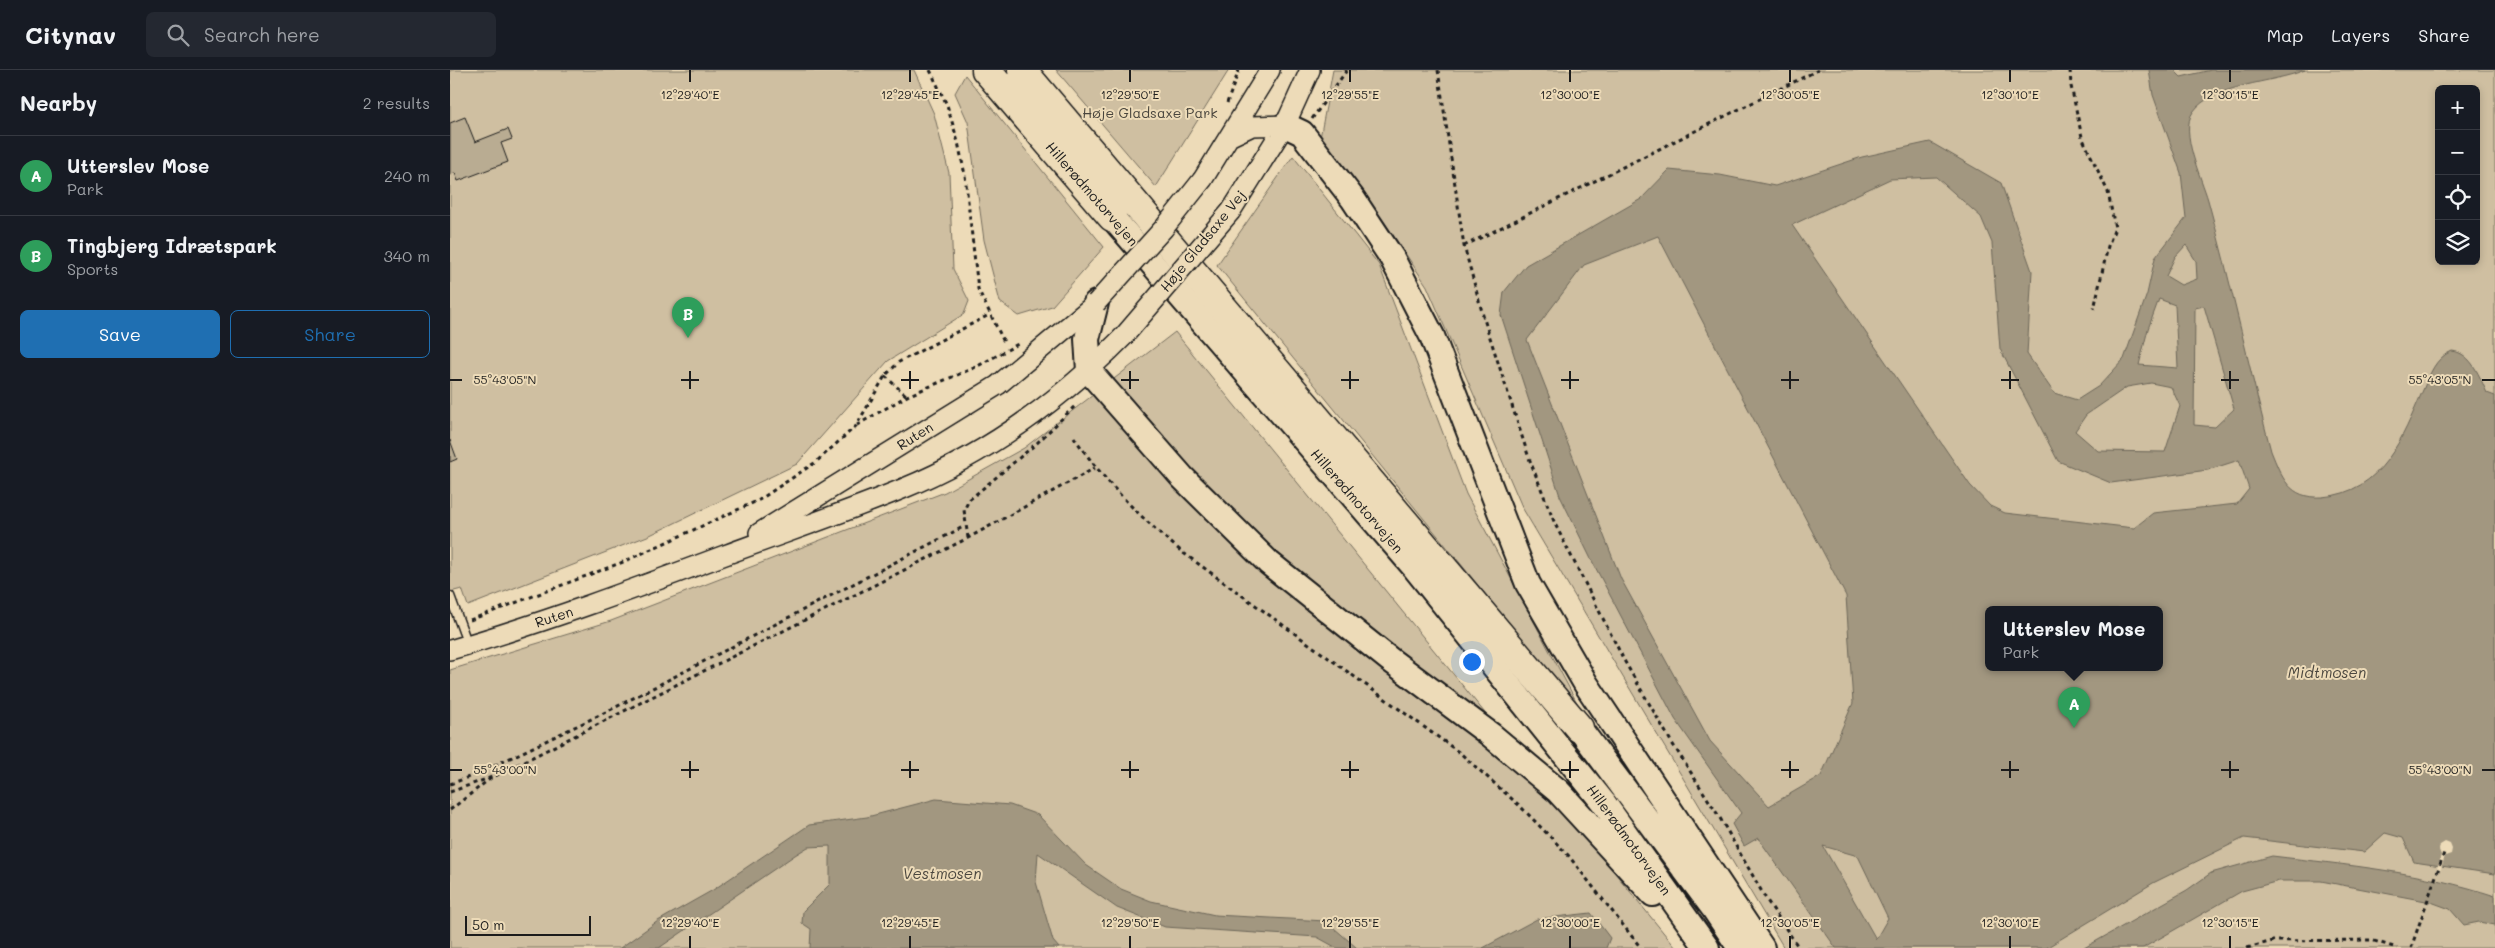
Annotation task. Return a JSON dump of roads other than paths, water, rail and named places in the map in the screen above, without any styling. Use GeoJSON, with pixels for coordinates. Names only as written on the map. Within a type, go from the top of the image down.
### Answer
{"type":"FeatureCollection","features":[{"type":"Feature","properties":{"kind":"highway","name":"Hillerødmotorvejen"},"geometry":{"type":"LineString","coordinates":[[986,70],[1112,218]]}},
{"type":"Feature","properties":{"kind":"highway","name":"Hillerødmotorvejen"},"geometry":{"type":"LineString","coordinates":[[1022,70],[1579,728]]}},
{"type":"Feature","properties":{"kind":"main road"},"geometry":{"type":"LineString","coordinates":[[1285,125],[1302,133],[1353,199],[1392,258],[1432,336],[1528,584],[1586,684],[1762,948]]}},
{"type":"Feature","properties":{"kind":"main road","name":"Hillerødmotorvejen"},"geometry":{"type":"LineString","coordinates":[[1112,218],[1415,568],[1603,802],[1707,948]]}},
{"type":"Feature","properties":{"kind":"main road"},"geometry":{"type":"LineString","coordinates":[[1096,303],[1087,340],[1092,375],[1182,477],[1269,563],[1389,659],[1491,735],[1558,791],[1703,948]]}},
{"type":"Feature","properties":{"kind":"main road","name":"Hillerødmotorvejen"},"geometry":{"type":"LineString","coordinates":[[1579,728],[1714,909],[1740,948]]}},
{"type":"Feature","properties":{"kind":"street"},"geometry":{"type":"LineString","coordinates":[[1096,303],[1158,234],[1203,179],[1270,70]]}},
{"type":"Feature","properties":{"kind":"street","name":"Høje Gladsaxe Vej"},"geometry":{"type":"LineString","coordinates":[[1092,375],[1231,211],[1285,125],[1310,70]]}},
{"type":"Feature","properties":{"kind":"street"},"geometry":{"type":"LineString","coordinates":[[1231,136],[1252,126],[1285,125]]}},
{"type":"Feature","properties":{"kind":"street","name":"Ruten"},"geometry":{"type":"LineString","coordinates":[[724,555],[998,385],[1096,303]]}},
{"type":"Feature","properties":{"kind":"street","name":"Ruten"},"geometry":{"type":"LineString","coordinates":[[459,647],[593,604],[903,489],[978,452],[1092,375]]}},
{"type":"Feature","properties":{"kind":"lane","name":"Ruten"},"geometry":{"type":"LineString","coordinates":[[450,596],[460,623],[459,647]]}},
{"type":"Feature","properties":{"kind":"water","name":"Midtmosen"},"geometry":{"type":"Polygon","coordinates":[[[2149,70],[2174,70],[2181,77],[2211,70],[2305,70],[2244,85],[2214,95],[2193,112],[2189,120],[2190,143],[2208,200],[2271,451],[2283,478],[2294,490],[2311,497],[2343,493],[2361,485],[2375,474],[2388,460],[2398,444],[2437,362],[2452,351],[2465,356],[2470,361],[2487,393],[2495,396],[2495,874],[2414,862],[2403,838],[2385,833],[2364,852],[2244,838],[2153,883],[2046,948],[1836,948],[1758,838],[1744,846],[1732,824],[1741,813],[1675,719],[1591,559],[1560,496],[1501,315],[1504,292],[1526,265],[1641,199],[1669,170],[1720,175],[1775,186],[1862,157],[1930,142],[2001,183],[2032,271],[2027,354],[2054,393],[2077,400],[2099,386],[2124,359],[2147,294],[2155,258],[2186,218],[2181,173],[2153,95],[2149,70]],[[1936,177],[1890,179],[1792,225],[1970,485],[1990,506],[2005,513],[2134,528],[2153,513],[2237,504],[2249,489],[2239,460],[2208,470],[2111,483],[2058,461],[2000,349],[1992,243],[1981,217],[1936,177]],[[1658,236],[1584,265],[1527,340],[1621,579],[1710,741],[1769,806],[1821,776],[1853,703],[1846,596],[1658,236]],[[2186,245],[2175,257],[2166,276],[2181,285],[2197,279],[2196,261],[2186,245]],[[2159,299],[2148,329],[2139,365],[2178,368],[2175,305],[2159,299]],[[2204,306],[2195,308],[2194,425],[2215,427],[2234,409],[2204,306]],[[2151,383],[2127,387],[2086,415],[2075,431],[2098,451],[2165,452],[2180,406],[2171,387],[2151,383]],[[1823,846],[1876,939],[1888,918],[1858,856],[1823,846]]]}},
{"type":"Feature","properties":{"kind":"water","name":"Vestmosen"},"geometry":{"type":"Polygon","coordinates":[[[936,799],[1010,805],[1038,815],[1086,865],[1121,889],[1151,901],[1215,915],[1326,921],[1357,948],[1337,948],[1317,937],[1165,927],[1117,908],[1038,853],[1036,882],[1053,941],[1059,948],[810,948],[811,929],[802,923],[803,911],[830,884],[830,846],[808,847],[659,948],[620,948],[658,921],[713,890],[809,825],[867,817],[936,799]]]}},
{"type":"Feature","properties":{"kind":"water"},"geometry":{"type":"Polygon","coordinates":[[[2272,856],[2413,875],[2495,896],[2495,925],[2479,922],[2464,925],[2450,909],[2431,902],[2321,881],[2279,881],[2242,891],[2143,948],[2084,948],[2187,890],[2211,873],[2272,856]]]}},
{"type":"Feature","properties":{"kind":"water"},"geometry":{"type":"Polygon","coordinates":[[[1591,913],[1610,938],[1606,948],[1483,948],[1537,919],[1591,913]]]}},
{"type":"Feature","properties":{"kind":"place","name":"Tingbjerg Idrætspark"},"geometry":{"type":"Point","coordinates":[688,338]}},
{"type":"Feature","properties":{"kind":"place","name":"Utterslev Mose"},"geometry":{"type":"Point","coordinates":[2074,728]}},
{"type":"Feature","properties":{"kind":"park label","name":"Høje Gladsaxe Park"},"geometry":{"type":"Point","coordinates":[1150,113]}}]}
